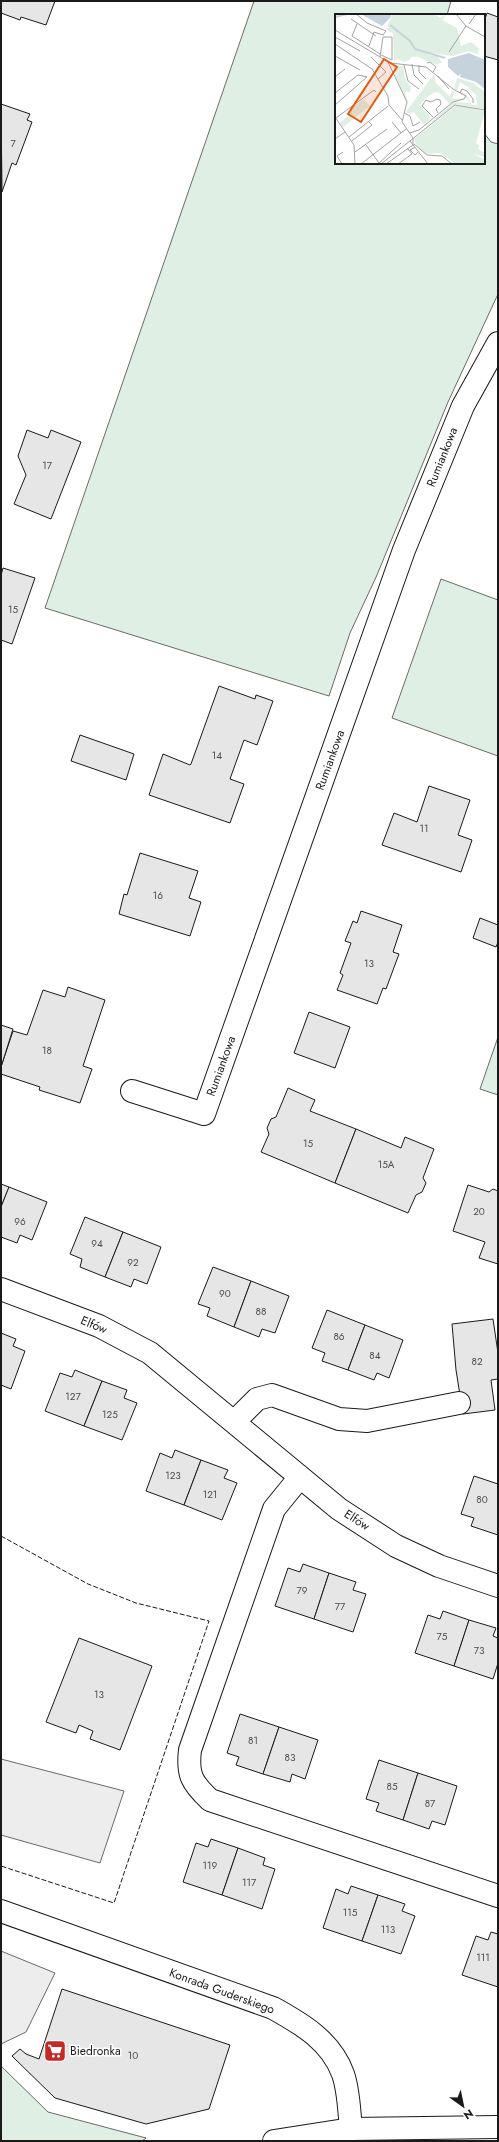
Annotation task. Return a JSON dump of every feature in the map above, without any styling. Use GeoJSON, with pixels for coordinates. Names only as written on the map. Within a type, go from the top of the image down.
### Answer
{"type":"FeatureCollection","features":[{"type":"Feature","properties":{"kind":"street","name":"Rumiankowa"},"geometry":{"type":"LineString","coordinates":[[132,1091],[204,1114],[404,550],[463,406],[498,343]]}},
{"type":"Feature","properties":{"kind":"street","name":"Elfów"},"geometry":{"type":"LineString","coordinates":[[1,1289],[99,1326],[150,1353],[235,1421],[339,1509],[396,1546],[439,1566],[498,1586]]}},
{"type":"Feature","properties":{"kind":"street"},"geometry":{"type":"LineString","coordinates":[[235,1421],[258,1399],[272,1395],[339,1419],[367,1421],[458,1403]]}},
{"type":"Feature","properties":{"kind":"street"},"geometry":{"type":"LineString","coordinates":[[300,1477],[274,1509],[190,1750],[188,1768],[196,1787],[210,1800],[498,1896]]}},
{"type":"Feature","properties":{"kind":"street","name":"Konrada Guderskiego"},"geometry":{"type":"LineString","coordinates":[[1,1911],[273,2008],[299,2022],[316,2035],[329,2050],[343,2075],[351,2129]]}},
{"type":"Feature","properties":{"kind":"street"},"geometry":{"type":"LineString","coordinates":[[274,2141],[351,2129],[498,2127]]}},
{"type":"Feature","properties":{"kind":"green space"},"geometry":{"type":"Polygon","coordinates":[[[254,1],[451,1],[447,14],[335,14],[335,164],[485,164],[485,134],[491,142],[498,144],[498,294],[448,402],[377,575],[350,633],[329,696],[45,608],[254,1]]]}},
{"type":"Feature","properties":{"kind":"green space"},"geometry":{"type":"Polygon","coordinates":[[[441,579],[498,600],[498,756],[392,718],[441,579]]]}},
{"type":"Feature","properties":{"kind":"green space"},"geometry":{"type":"Polygon","coordinates":[[[498,1037],[498,1095],[480,1089],[498,1037]]]}},
{"type":"Feature","properties":{"kind":"green space"},"geometry":{"type":"Polygon","coordinates":[[[1,2066],[48,2112],[146,2138],[142,2141],[1,2141],[1,2066]]]}},
{"type":"Feature","properties":{"kind":"shaded area"},"geometry":{"type":"Polygon","coordinates":[[[1,1759],[124,1791],[100,1863],[1,1835],[1,1759]]]}},
{"type":"Feature","properties":{"kind":"shaded area"},"geometry":{"type":"Polygon","coordinates":[[[1,1951],[55,1973],[26,2032],[1,2044],[1,1951]]]}},
{"type":"Feature","properties":{"kind":"building"},"geometry":{"type":"Polygon","coordinates":[[[1,1],[55,1],[46,25],[21,17],[20,20],[1,13],[1,1]]]}},
{"type":"Feature","properties":{"kind":"building"},"geometry":{"type":"Polygon","coordinates":[[[487,13],[498,17],[498,60],[485,56],[485,19],[487,13]]]}},
{"type":"Feature","properties":{"kind":"building"},"geometry":{"type":"Polygon","coordinates":[[[1,104],[30,114],[27,120],[32,122],[16,165],[12,163],[2,192],[1,104]]]}},
{"type":"Feature","properties":{"kind":"building"},"geometry":{"type":"Polygon","coordinates":[[[27,430],[48,438],[51,430],[81,442],[51,519],[14,504],[26,475],[18,456],[27,430]]]}},
{"type":"Feature","properties":{"kind":"building"},"geometry":{"type":"Polygon","coordinates":[[[3,568],[35,578],[12,644],[1,640],[1,575],[3,568]]]}},
{"type":"Feature","properties":{"kind":"building"},"geometry":{"type":"Polygon","coordinates":[[[219,686],[255,699],[256,695],[273,701],[257,745],[244,740],[230,779],[244,784],[230,823],[149,795],[163,754],[190,765],[191,764],[219,686]]]}},
{"type":"Feature","properties":{"kind":"building"},"geometry":{"type":"Polygon","coordinates":[[[80,735],[134,754],[126,780],[71,761],[80,735]]]}},
{"type":"Feature","properties":{"kind":"building"},"geometry":{"type":"Polygon","coordinates":[[[429,786],[470,800],[458,835],[472,840],[461,872],[382,845],[394,813],[417,822],[429,786]]]}},
{"type":"Feature","properties":{"kind":"building"},"geometry":{"type":"Polygon","coordinates":[[[140,853],[198,871],[189,898],[201,902],[190,936],[119,914],[124,894],[127,895],[140,853]]]}},
{"type":"Feature","properties":{"kind":"building"},"geometry":{"type":"Polygon","coordinates":[[[361,911],[402,925],[393,952],[399,954],[386,989],[383,988],[377,1004],[337,990],[343,975],[340,973],[351,943],[345,941],[353,921],[357,923],[361,911]]]}},
{"type":"Feature","properties":{"kind":"building"},"geometry":{"type":"Polygon","coordinates":[[[480,918],[498,925],[498,942],[496,947],[473,938],[480,918]]]}},
{"type":"Feature","properties":{"kind":"building"},"geometry":{"type":"Polygon","coordinates":[[[68,987],[105,1000],[83,1066],[92,1069],[80,1103],[39,1090],[40,1087],[1,1074],[1,1067],[13,1031],[27,1035],[43,990],[65,997],[68,987]]]}},
{"type":"Feature","properties":{"kind":"building"},"geometry":{"type":"Polygon","coordinates":[[[309,1012],[350,1027],[335,1068],[294,1053],[309,1012]]]}},
{"type":"Feature","properties":{"kind":"building"},"geometry":{"type":"Polygon","coordinates":[[[1,1025],[13,1029],[1,1067],[1,1025]]]}},
{"type":"Feature","properties":{"kind":"building"},"geometry":{"type":"Polygon","coordinates":[[[288,1088],[315,1100],[310,1111],[356,1129],[335,1183],[261,1152],[269,1134],[267,1128],[271,1119],[276,1117],[288,1088]]]}},
{"type":"Feature","properties":{"kind":"building"},"geometry":{"type":"Polygon","coordinates":[[[356,1129],[401,1148],[405,1137],[434,1149],[423,1178],[426,1183],[422,1192],[416,1195],[408,1213],[335,1183],[356,1129]]]}},
{"type":"Feature","properties":{"kind":"building"},"geometry":{"type":"Polygon","coordinates":[[[1,1184],[9,1187],[1,1207],[1,1184]]]}},
{"type":"Feature","properties":{"kind":"building"},"geometry":{"type":"Polygon","coordinates":[[[468,1185],[489,1192],[493,1189],[498,1191],[498,1264],[479,1258],[485,1242],[453,1231],[468,1185]]]}},
{"type":"Feature","properties":{"kind":"building"},"geometry":{"type":"Polygon","coordinates":[[[9,1187],[47,1202],[32,1240],[20,1235],[17,1243],[1,1237],[1,1207],[9,1187]]]}},
{"type":"Feature","properties":{"kind":"building"},"geometry":{"type":"Polygon","coordinates":[[[85,1217],[123,1232],[105,1277],[80,1267],[82,1259],[70,1254],[85,1217]]]}},
{"type":"Feature","properties":{"kind":"building"},"geometry":{"type":"Polygon","coordinates":[[[123,1232],[161,1247],[147,1284],[134,1279],[131,1287],[105,1277],[123,1232]]]}},
{"type":"Feature","properties":{"kind":"building"},"geometry":{"type":"Polygon","coordinates":[[[213,1267],[251,1281],[234,1327],[207,1316],[210,1308],[198,1304],[213,1267]]]}},
{"type":"Feature","properties":{"kind":"building"},"geometry":{"type":"Polygon","coordinates":[[[251,1281],[289,1296],[275,1333],[262,1329],[259,1337],[234,1327],[251,1281]]]}},
{"type":"Feature","properties":{"kind":"building"},"geometry":{"type":"Polygon","coordinates":[[[327,1310],[365,1325],[348,1370],[322,1361],[325,1353],[312,1348],[327,1310]]]}},
{"type":"Feature","properties":{"kind":"building"},"geometry":{"type":"Polygon","coordinates":[[[493,1319],[498,1353],[498,1379],[491,1380],[495,1410],[463,1414],[456,1370],[452,1324],[493,1319]]]}},
{"type":"Feature","properties":{"kind":"building"},"geometry":{"type":"Polygon","coordinates":[[[365,1325],[403,1340],[389,1378],[377,1373],[374,1380],[348,1370],[365,1325]]]}},
{"type":"Feature","properties":{"kind":"building"},"geometry":{"type":"Polygon","coordinates":[[[1,1333],[16,1339],[13,1346],[25,1351],[11,1389],[1,1385],[1,1333]]]}},
{"type":"Feature","properties":{"kind":"building"},"geometry":{"type":"Polygon","coordinates":[[[75,1370],[102,1381],[84,1426],[45,1411],[60,1373],[72,1377],[75,1370]]]}},
{"type":"Feature","properties":{"kind":"building"},"geometry":{"type":"Polygon","coordinates":[[[102,1381],[127,1390],[124,1398],[137,1403],[122,1440],[84,1426],[102,1381]]]}},
{"type":"Feature","properties":{"kind":"building"},"geometry":{"type":"Polygon","coordinates":[[[175,1450],[201,1460],[184,1505],[146,1491],[160,1453],[172,1458],[175,1450]]]}},
{"type":"Feature","properties":{"kind":"building"},"geometry":{"type":"Polygon","coordinates":[[[201,1460],[228,1470],[224,1478],[237,1483],[222,1520],[184,1505],[201,1460]]]}},
{"type":"Feature","properties":{"kind":"building"},"geometry":{"type":"Polygon","coordinates":[[[474,1476],[498,1484],[498,1535],[471,1526],[474,1518],[461,1514],[474,1476]]]}},
{"type":"Feature","properties":{"kind":"building"},"geometry":{"type":"Polygon","coordinates":[[[303,1564],[329,1573],[314,1619],[275,1606],[288,1568],[300,1572],[303,1564]]]}},
{"type":"Feature","properties":{"kind":"building"},"geometry":{"type":"Polygon","coordinates":[[[329,1573],[356,1582],[353,1590],[366,1594],[353,1632],[314,1619],[329,1573]]]}},
{"type":"Feature","properties":{"kind":"building"},"geometry":{"type":"Polygon","coordinates":[[[443,1611],[469,1620],[454,1666],[415,1653],[428,1615],[440,1619],[443,1611]]]}},
{"type":"Feature","properties":{"kind":"building"},"geometry":{"type":"Polygon","coordinates":[[[469,1620],[496,1628],[493,1636],[498,1638],[498,1663],[493,1679],[454,1666],[469,1620]]]}},
{"type":"Feature","properties":{"kind":"building"},"geometry":{"type":"Polygon","coordinates":[[[79,1638],[152,1666],[120,1750],[90,1739],[93,1731],[79,1725],[76,1733],[46,1722],[79,1638]]]}},
{"type":"Feature","properties":{"kind":"building"},"geometry":{"type":"Polygon","coordinates":[[[240,1714],[279,1727],[263,1774],[236,1765],[239,1757],[227,1753],[240,1714]]]}},
{"type":"Feature","properties":{"kind":"building"},"geometry":{"type":"Polygon","coordinates":[[[279,1727],[318,1740],[305,1779],[292,1774],[290,1782],[263,1774],[279,1727]]]}},
{"type":"Feature","properties":{"kind":"building"},"geometry":{"type":"Polygon","coordinates":[[[379,1760],[418,1773],[403,1820],[376,1811],[379,1803],[366,1799],[379,1760]]]}},
{"type":"Feature","properties":{"kind":"building"},"geometry":{"type":"Polygon","coordinates":[[[418,1773],[457,1786],[445,1825],[432,1821],[429,1829],[403,1820],[418,1773]]]}},
{"type":"Feature","properties":{"kind":"building"},"geometry":{"type":"Polygon","coordinates":[[[211,1839],[238,1848],[222,1895],[183,1882],[196,1843],[208,1847],[211,1839]]]}},
{"type":"Feature","properties":{"kind":"building"},"geometry":{"type":"Polygon","coordinates":[[[238,1848],[265,1858],[263,1865],[275,1869],[262,1909],[222,1895],[238,1848]]]}},
{"type":"Feature","properties":{"kind":"building"},"geometry":{"type":"Polygon","coordinates":[[[351,1886],[378,1895],[362,1941],[323,1928],[336,1889],[348,1894],[351,1886]]]}},
{"type":"Feature","properties":{"kind":"building"},"geometry":{"type":"Polygon","coordinates":[[[378,1895],[405,1904],[402,1911],[415,1916],[401,1954],[362,1941],[378,1895]]]}},
{"type":"Feature","properties":{"kind":"building"},"geometry":{"type":"Polygon","coordinates":[[[491,1932],[498,1934],[498,1987],[462,1975],[476,1936],[488,1940],[491,1932]]]}},
{"type":"Feature","properties":{"kind":"building"},"geometry":{"type":"Polygon","coordinates":[[[62,1989],[230,2045],[209,2109],[146,2124],[55,2098],[12,2056],[20,2049],[26,2054],[39,2059],[62,1989]]]}},
{"type":"Feature","properties":{"kind":"fence"},"geometry":{"type":"LineString","coordinates":[[1,1536],[88,1584],[136,1603],[209,1621],[114,1903],[1,1866]]}},
{"type":"Feature","properties":{"kind":"place","name":"Biedronka"},"geometry":{"type":"Point","coordinates":[55,2051]}}]}
